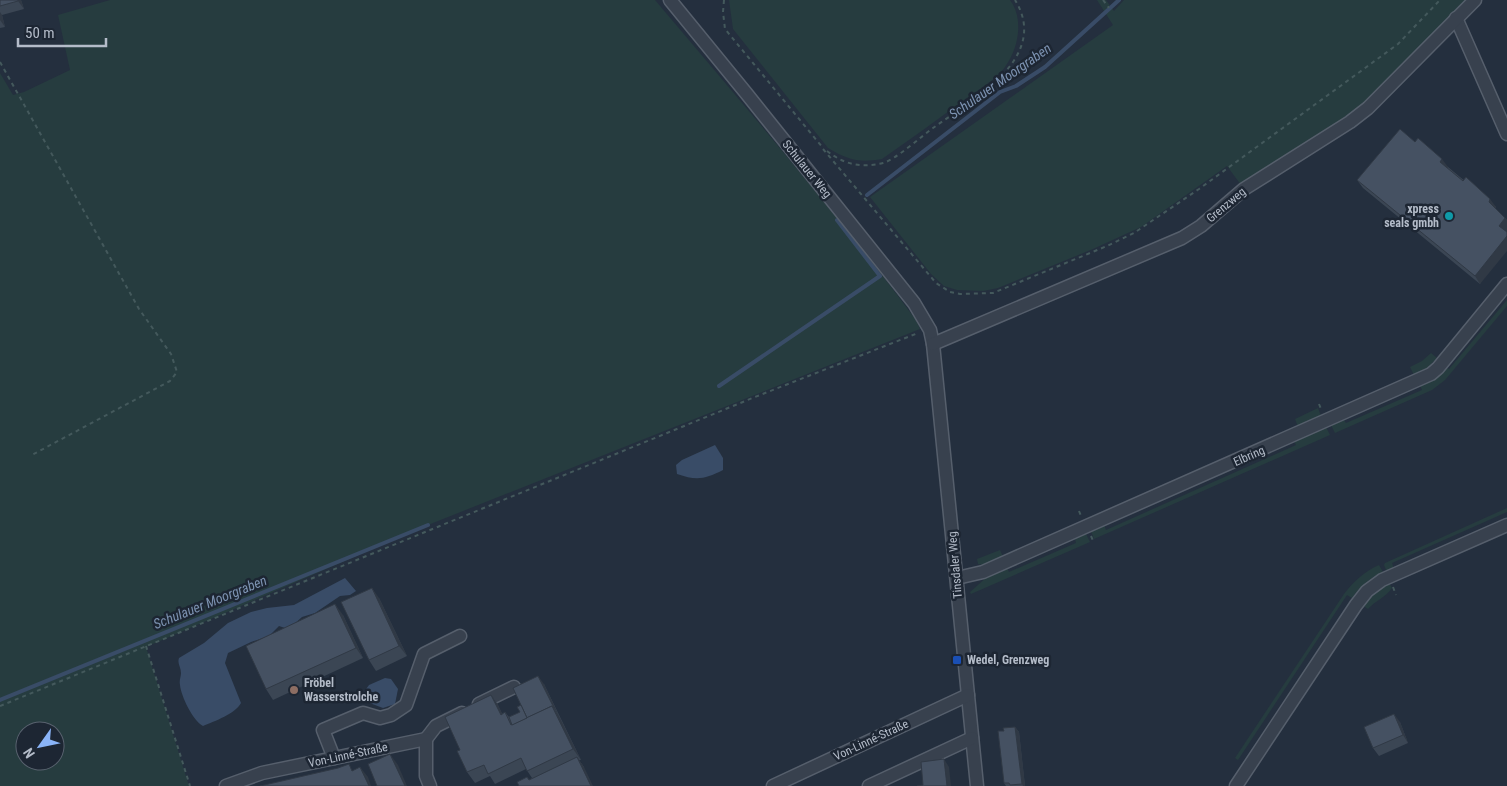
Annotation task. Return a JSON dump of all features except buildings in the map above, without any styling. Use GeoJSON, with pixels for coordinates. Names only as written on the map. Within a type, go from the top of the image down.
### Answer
{"type":"FeatureCollection","features":[{"type":"Feature","properties":{"kind":"street","name":"Schulauer Weg"},"geometry":{"type":"LineString","coordinates":[[670,0],[914,303],[930,330],[933,344]]}},
{"type":"Feature","properties":{"kind":"street","name":"Grenzweg"},"geometry":{"type":"LineString","coordinates":[[933,344],[1189,234],[1244,189],[1350,122],[1368,108],[1475,0]]}},
{"type":"Feature","properties":{"kind":"street"},"geometry":{"type":"LineString","coordinates":[[1456,18],[1507,134]]}},
{"type":"Feature","properties":{"kind":"street","name":"Elbring"},"geometry":{"type":"LineString","coordinates":[[957,578],[983,572],[1432,374],[1507,284]]}},
{"type":"Feature","properties":{"kind":"street","name":"Tinsdaler Weg"},"geometry":{"type":"LineString","coordinates":[[933,344],[977,786]]}},
{"type":"Feature","properties":{"kind":"street"},"geometry":{"type":"LineString","coordinates":[[1236,786],[1367,591],[1389,577],[1507,525]]}},
{"type":"Feature","properties":{"kind":"street"},"geometry":{"type":"LineString","coordinates":[[334,758],[323,730],[363,713],[380,718],[391,715],[406,705],[424,654],[460,636]]}},
{"type":"Feature","properties":{"kind":"street"},"geometry":{"type":"LineString","coordinates":[[430,786],[426,776],[426,740],[436,726],[514,687]]}},
{"type":"Feature","properties":{"kind":"street","name":"Von-Linné-Straße"},"geometry":{"type":"LineString","coordinates":[[773,786],[968,695]]}},
{"type":"Feature","properties":{"kind":"street"},"geometry":{"type":"LineString","coordinates":[[869,786],[972,738]]}},
{"type":"Feature","properties":{"kind":"street","name":"Von-Linné-Straße"},"geometry":{"type":"LineString","coordinates":[[226,786],[256,781],[334,758],[426,740]]}},
{"type":"Feature","properties":{"kind":"path"},"geometry":{"type":"LineString","coordinates":[[724,0],[725,29],[936,283],[950,292],[960,294],[993,293],[1098,250],[1134,233],[1398,44],[1440,0]]}},
{"type":"Feature","properties":{"kind":"path"},"geometry":{"type":"LineString","coordinates":[[823,149],[840,161],[863,166],[886,163],[995,84],[1017,57],[1024,38],[1024,20],[1015,0]]}},
{"type":"Feature","properties":{"kind":"path"},"geometry":{"type":"LineString","coordinates":[[1103,0],[1109,8]]}},
{"type":"Feature","properties":{"kind":"path"},"geometry":{"type":"LineString","coordinates":[[0,62],[139,309],[171,354],[177,372],[170,381],[30,456]]}},
{"type":"Feature","properties":{"kind":"path"},"geometry":{"type":"LineString","coordinates":[[0,706],[746,400],[930,330]]}},
{"type":"Feature","properties":{"kind":"path"},"geometry":{"type":"LineString","coordinates":[[146,646],[190,786]]}},
{"type":"Feature","properties":{"kind":"green space"},"geometry":{"type":"Polygon","coordinates":[[[110,0],[655,0],[821,198],[916,320],[920,329],[428,525],[146,647],[189,786],[0,786],[0,73],[13,95],[24,92],[70,70],[58,15],[110,0]]]}},
{"type":"Feature","properties":{"kind":"green space"},"geometry":{"type":"Polygon","coordinates":[[[729,0],[1010,0],[1015,8],[1017,17],[1018,36],[1008,63],[993,80],[882,159],[854,160],[828,148],[733,29],[729,0]]]}},
{"type":"Feature","properties":{"kind":"green space"},"geometry":{"type":"Polygon","coordinates":[[[1097,0],[1106,0],[1114,11],[1124,0],[1475,0],[1368,108],[1244,189],[1227,166],[1141,227],[1093,249],[998,288],[983,291],[957,290],[944,286],[931,274],[870,197],[1113,25],[1097,0]]]}},
{"type":"Feature","properties":{"kind":"green space"},"geometry":{"type":"Polygon","coordinates":[[[1507,300],[1507,306],[1445,380],[1432,390],[1335,433],[1331,425],[1343,419],[1346,423],[1422,390],[1420,385],[1445,366],[1449,369],[1507,300]]]}},
{"type":"Feature","properties":{"kind":"green space"},"geometry":{"type":"Polygon","coordinates":[[[1431,353],[1437,358],[1427,368],[1414,375],[1410,367],[1422,361],[1431,353]]]}},
{"type":"Feature","properties":{"kind":"green space"},"geometry":{"type":"Polygon","coordinates":[[[1318,408],[1321,416],[1298,427],[1295,419],[1318,408]]]}},
{"type":"Feature","properties":{"kind":"green space"},"geometry":{"type":"Polygon","coordinates":[[[1326,427],[1330,435],[1094,539],[1091,531],[1104,525],[1106,530],[1296,445],[1294,441],[1326,427]]]}},
{"type":"Feature","properties":{"kind":"green space"},"geometry":{"type":"Polygon","coordinates":[[[1507,508],[1507,512],[1392,563],[1394,569],[1387,572],[1385,563],[1507,508]]]}},
{"type":"Feature","properties":{"kind":"green space"},"geometry":{"type":"Polygon","coordinates":[[[1086,534],[1090,542],[971,594],[970,592],[987,577],[1007,568],[1009,572],[1076,543],[1075,538],[1086,534]]]}},
{"type":"Feature","properties":{"kind":"green space"},"geometry":{"type":"Polygon","coordinates":[[[1000,550],[1003,557],[984,565],[978,564],[977,559],[1000,550]]]}},
{"type":"Feature","properties":{"kind":"green space"},"geometry":{"type":"Polygon","coordinates":[[[1379,565],[1383,572],[1366,583],[1352,598],[1347,595],[1238,760],[1235,758],[1344,594],[1360,577],[1379,565]]]}},
{"type":"Feature","properties":{"kind":"green space"},"geometry":{"type":"Polygon","coordinates":[[[1389,583],[1392,588],[1384,596],[1368,609],[1362,605],[1376,590],[1389,583]]]}},
{"type":"Feature","properties":{"kind":"water"},"geometry":{"type":"Polygon","coordinates":[[[715,445],[723,458],[723,470],[701,478],[690,478],[677,474],[676,465],[682,460],[715,445]]]}},
{"type":"Feature","properties":{"kind":"water"},"geometry":{"type":"Polygon","coordinates":[[[345,578],[356,591],[350,595],[340,596],[315,613],[302,617],[292,626],[285,628],[279,626],[269,636],[228,653],[225,663],[241,703],[234,711],[203,726],[195,719],[188,708],[181,690],[179,658],[204,643],[228,623],[251,612],[294,605],[345,578]]]}},
{"type":"Feature","properties":{"kind":"water"},"geometry":{"type":"Polygon","coordinates":[[[385,678],[391,679],[398,689],[395,704],[383,708],[367,702],[364,692],[369,685],[385,678]]]}},
{"type":"Feature","properties":{"kind":"waterway","name":"Schulauer Moorgraben"},"geometry":{"type":"LineString","coordinates":[[867,195],[1000,92],[1016,86],[1045,67],[1119,0]]}},
{"type":"Feature","properties":{"kind":"waterway","name":"Schulauer Moorgraben"},"geometry":{"type":"LineString","coordinates":[[719,386],[880,276],[837,220]]}},
{"type":"Feature","properties":{"kind":"waterway","name":"Schulauer Moorgraben"},"geometry":{"type":"LineString","coordinates":[[0,700],[428,525]]}},
{"type":"Feature","properties":{"kind":"place","name":"xpress seals gmbh"},"geometry":{"type":"Point","coordinates":[1449,216]}},
{"type":"Feature","properties":{"kind":"place","name":"Wedel, Grenzweg"},"geometry":{"type":"Point","coordinates":[957,660]}},
{"type":"Feature","properties":{"kind":"place","name":"Fröbel Wasserstrolche"},"geometry":{"type":"Point","coordinates":[294,690]}}]}
